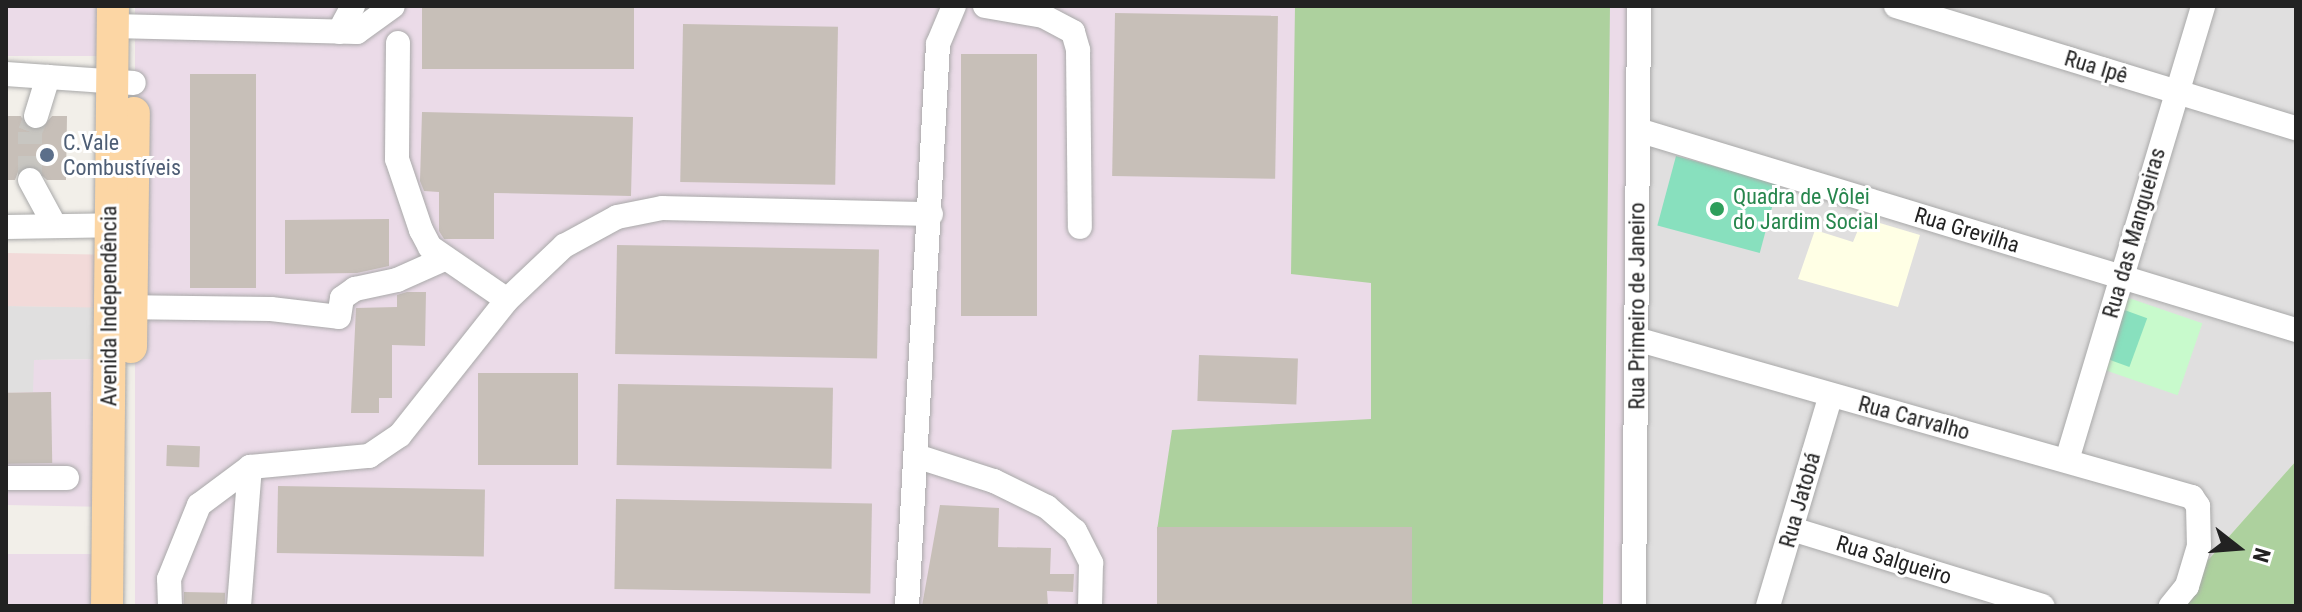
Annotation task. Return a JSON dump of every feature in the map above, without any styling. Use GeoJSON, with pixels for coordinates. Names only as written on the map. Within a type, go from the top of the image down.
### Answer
{"type":"FeatureCollection","features":[{"type":"Feature","properties":{"kind":"main road","name":"Avenida Independência"},"geometry":{"type":"LineString","coordinates":[[118,598],[124,16]]}},
{"type":"Feature","properties":{"kind":"street"},"geometry":{"type":"LineString","coordinates":[[339,32],[353,6]]}},
{"type":"Feature","properties":{"kind":"street"},"geometry":{"type":"LineString","coordinates":[[124,16],[224,17],[339,32],[365,30],[393,6]]}},
{"type":"Feature","properties":{"kind":"street"},"geometry":{"type":"LineString","coordinates":[[907,606],[938,44],[954,6]]}},
{"type":"Feature","properties":{"kind":"street"},"geometry":{"type":"LineString","coordinates":[[985,6],[1043,16],[1073,32],[1078,50],[1080,227]]}},
{"type":"Feature","properties":{"kind":"street","name":"Rua Primeiro de Janeiro"},"geometry":{"type":"LineString","coordinates":[[1634,606],[1639,6]]}},
{"type":"Feature","properties":{"kind":"street","name":"Rua Ipê"},"geometry":{"type":"LineString","coordinates":[[1896,6],[2296,128]]}},
{"type":"Feature","properties":{"kind":"street","name":"Rua das Mangueiras"},"geometry":{"type":"LineString","coordinates":[[2067,460],[2119,276],[2203,6]]}},
{"type":"Feature","properties":{"kind":"street"},"geometry":{"type":"LineString","coordinates":[[398,43],[397,159],[421,230],[444,259],[507,300]]}},
{"type":"Feature","properties":{"kind":"street"},"geometry":{"type":"LineString","coordinates":[[6,74],[123,83]]}},
{"type":"Feature","properties":{"kind":"street"},"geometry":{"type":"LineString","coordinates":[[36,116],[48,77]]}},
{"type":"Feature","properties":{"kind":"street","name":"Rua Grevilha"},"geometry":{"type":"LineString","coordinates":[[1638,130],[2296,330]]}},
{"type":"Feature","properties":{"kind":"street"},"geometry":{"type":"LineString","coordinates":[[30,180],[55,226]]}},
{"type":"Feature","properties":{"kind":"street"},"geometry":{"type":"LineString","coordinates":[[170,606],[169,579],[199,505],[250,467],[369,456],[390,442],[507,300],[564,246],[617,217],[662,208],[931,214]]}},
{"type":"Feature","properties":{"kind":"street"},"geometry":{"type":"LineString","coordinates":[[6,227],[120,225]]}},
{"type":"Feature","properties":{"kind":"street"},"geometry":{"type":"LineString","coordinates":[[120,307],[271,309],[339,317],[342,298],[355,289],[397,280],[444,259]]}},
{"type":"Feature","properties":{"kind":"street","name":"Rua Carvalho"},"geometry":{"type":"LineString","coordinates":[[1636,339],[2192,497],[2198,506],[2199,546],[2187,586],[2171,606]]}},
{"type":"Feature","properties":{"kind":"street","name":"Rua Jatobá"},"geometry":{"type":"LineString","coordinates":[[1768,606],[1831,395]]}},
{"type":"Feature","properties":{"kind":"street"},"geometry":{"type":"LineString","coordinates":[[916,456],[994,481],[1057,515],[1075,531],[1091,563],[1090,606]]}},
{"type":"Feature","properties":{"kind":"street"},"geometry":{"type":"LineString","coordinates":[[239,606],[250,467]]}},
{"type":"Feature","properties":{"kind":"street"},"geometry":{"type":"LineString","coordinates":[[6,478],[67,478]]}},
{"type":"Feature","properties":{"kind":"street","name":"Rua Salgueiro"},"geometry":{"type":"LineString","coordinates":[[1792,529],[2042,606]]}},
{"type":"Feature","properties":{"kind":"shaded area"},"geometry":{"type":"Polygon","coordinates":[[[6,6],[113,6],[113,56],[6,56],[6,6]]]}},
{"type":"Feature","properties":{"kind":"shaded area"},"geometry":{"type":"Polygon","coordinates":[[[135,6],[1639,6],[1639,606],[135,606],[135,6]]]}},
{"type":"Feature","properties":{"kind":"shaded area"},"geometry":{"type":"Polygon","coordinates":[[[1639,6],[2296,6],[2296,461],[2209,559],[2195,567],[2171,606],[1634,606],[1639,6]]]}},
{"type":"Feature","properties":{"kind":"shaded area"},"geometry":{"type":"Polygon","coordinates":[[[1863,218],[1920,235],[1898,307],[1798,279],[1815,230],[1853,242],[1863,218]]]}},
{"type":"Feature","properties":{"kind":"shaded area"},"geometry":{"type":"Polygon","coordinates":[[[6,253],[109,255],[108,308],[6,306],[6,253]]]}},
{"type":"Feature","properties":{"kind":"shaded area"},"geometry":{"type":"Polygon","coordinates":[[[6,306],[109,307],[109,359],[34,360],[34,392],[6,393],[6,306]]]}},
{"type":"Feature","properties":{"kind":"shaded area"},"geometry":{"type":"Polygon","coordinates":[[[109,359],[109,507],[6,505],[6,393],[33,392],[34,360],[109,359]]]}},
{"type":"Feature","properties":{"kind":"shaded area"},"geometry":{"type":"Polygon","coordinates":[[[6,554],[108,554],[108,606],[6,606],[6,554]]]}},
{"type":"Feature","properties":{"kind":"green space"},"geometry":{"type":"Polygon","coordinates":[[[1295,6],[1610,6],[1603,606],[1412,606],[1411,527],[1157,530],[1172,430],[1371,419],[1371,283],[1291,274],[1295,6]]]}},
{"type":"Feature","properties":{"kind":"green space"},"geometry":{"type":"Polygon","coordinates":[[[1676,156],[1778,183],[1760,253],[1657,226],[1676,156]]]}},
{"type":"Feature","properties":{"kind":"green space"},"geometry":{"type":"Polygon","coordinates":[[[2123,296],[2202,323],[2178,395],[2098,368],[2123,296]]]}},
{"type":"Feature","properties":{"kind":"green space"},"geometry":{"type":"Polygon","coordinates":[[[2119,308],[2147,318],[2129,367],[2101,357],[2119,308]]]}},
{"type":"Feature","properties":{"kind":"green space"},"geometry":{"type":"Polygon","coordinates":[[[2296,461],[2296,606],[2171,606],[2195,567],[2209,559],[2296,461]]]}},
{"type":"Feature","properties":{"kind":"building"},"geometry":{"type":"Polygon","coordinates":[[[422,6],[634,6],[634,69],[422,69],[422,6]]]}},
{"type":"Feature","properties":{"kind":"building"},"geometry":{"type":"Polygon","coordinates":[[[1115,13],[1278,16],[1275,179],[1112,176],[1115,13]]]}},
{"type":"Feature","properties":{"kind":"building"},"geometry":{"type":"Polygon","coordinates":[[[683,24],[838,27],[835,185],[680,182],[683,24]]]}},
{"type":"Feature","properties":{"kind":"building"},"geometry":{"type":"Polygon","coordinates":[[[961,54],[1037,54],[1037,316],[961,316],[961,54]]]}},
{"type":"Feature","properties":{"kind":"building"},"geometry":{"type":"Polygon","coordinates":[[[190,74],[256,74],[256,288],[190,288],[190,74]]]}},
{"type":"Feature","properties":{"kind":"building"},"geometry":{"type":"Polygon","coordinates":[[[422,112],[633,117],[631,196],[494,193],[494,239],[444,239],[439,231],[439,192],[424,191],[420,181],[422,112]]]}},
{"type":"Feature","properties":{"kind":"building"},"geometry":{"type":"Polygon","coordinates":[[[6,116],[21,116],[26,127],[39,131],[52,116],[67,116],[66,180],[47,180],[30,165],[18,172],[15,180],[6,180],[6,116]]]}},
{"type":"Feature","properties":{"kind":"building"},"geometry":{"type":"Polygon","coordinates":[[[389,219],[389,266],[357,273],[285,274],[285,220],[389,219]]]}},
{"type":"Feature","properties":{"kind":"building"},"geometry":{"type":"Polygon","coordinates":[[[617,245],[879,250],[877,359],[615,354],[617,245]]]}},
{"type":"Feature","properties":{"kind":"building"},"geometry":{"type":"Polygon","coordinates":[[[426,292],[425,346],[392,345],[392,398],[379,398],[379,413],[351,413],[356,308],[397,307],[397,295],[426,292]]]}},
{"type":"Feature","properties":{"kind":"building"},"geometry":{"type":"Polygon","coordinates":[[[1199,355],[1298,358],[1296,404],[1197,401],[1199,355]]]}},
{"type":"Feature","properties":{"kind":"building"},"geometry":{"type":"Polygon","coordinates":[[[478,373],[578,373],[578,465],[478,465],[478,373]]]}},
{"type":"Feature","properties":{"kind":"building"},"geometry":{"type":"Polygon","coordinates":[[[618,384],[833,388],[832,469],[617,465],[618,384]]]}},
{"type":"Feature","properties":{"kind":"building"},"geometry":{"type":"Polygon","coordinates":[[[51,392],[52,463],[7,464],[6,393],[51,392]]]}},
{"type":"Feature","properties":{"kind":"building"},"geometry":{"type":"Polygon","coordinates":[[[167,445],[200,446],[199,467],[166,466],[167,445]]]}},
{"type":"Feature","properties":{"kind":"building"},"geometry":{"type":"Polygon","coordinates":[[[278,486],[485,490],[484,557],[277,553],[278,486]]]}},
{"type":"Feature","properties":{"kind":"building"},"geometry":{"type":"Polygon","coordinates":[[[616,499],[872,503],[870,593],[614,589],[616,499]]]}},
{"type":"Feature","properties":{"kind":"building"},"geometry":{"type":"Polygon","coordinates":[[[940,505],[999,508],[998,547],[1051,548],[1050,574],[1074,574],[1073,592],[1047,591],[1048,606],[922,606],[940,505]]]}},
{"type":"Feature","properties":{"kind":"building"},"geometry":{"type":"Polygon","coordinates":[[[1157,527],[1412,527],[1412,606],[1157,606],[1157,527]]]}},
{"type":"Feature","properties":{"kind":"building"},"geometry":{"type":"Polygon","coordinates":[[[184,592],[225,593],[225,606],[184,606],[184,592]]]}},
{"type":"Feature","properties":{"kind":"tunnel"},"geometry":{"type":"LineString","coordinates":[[30,180],[30,132],[36,116]]}},
{"type":"Feature","properties":{"kind":"place","name":"C.Vale Combustíveis"},"geometry":{"type":"Point","coordinates":[47,155]}},
{"type":"Feature","properties":{"kind":"place","name":"Quadra de Vôlei do Jardim Social"},"geometry":{"type":"Point","coordinates":[1717,209]}}]}
